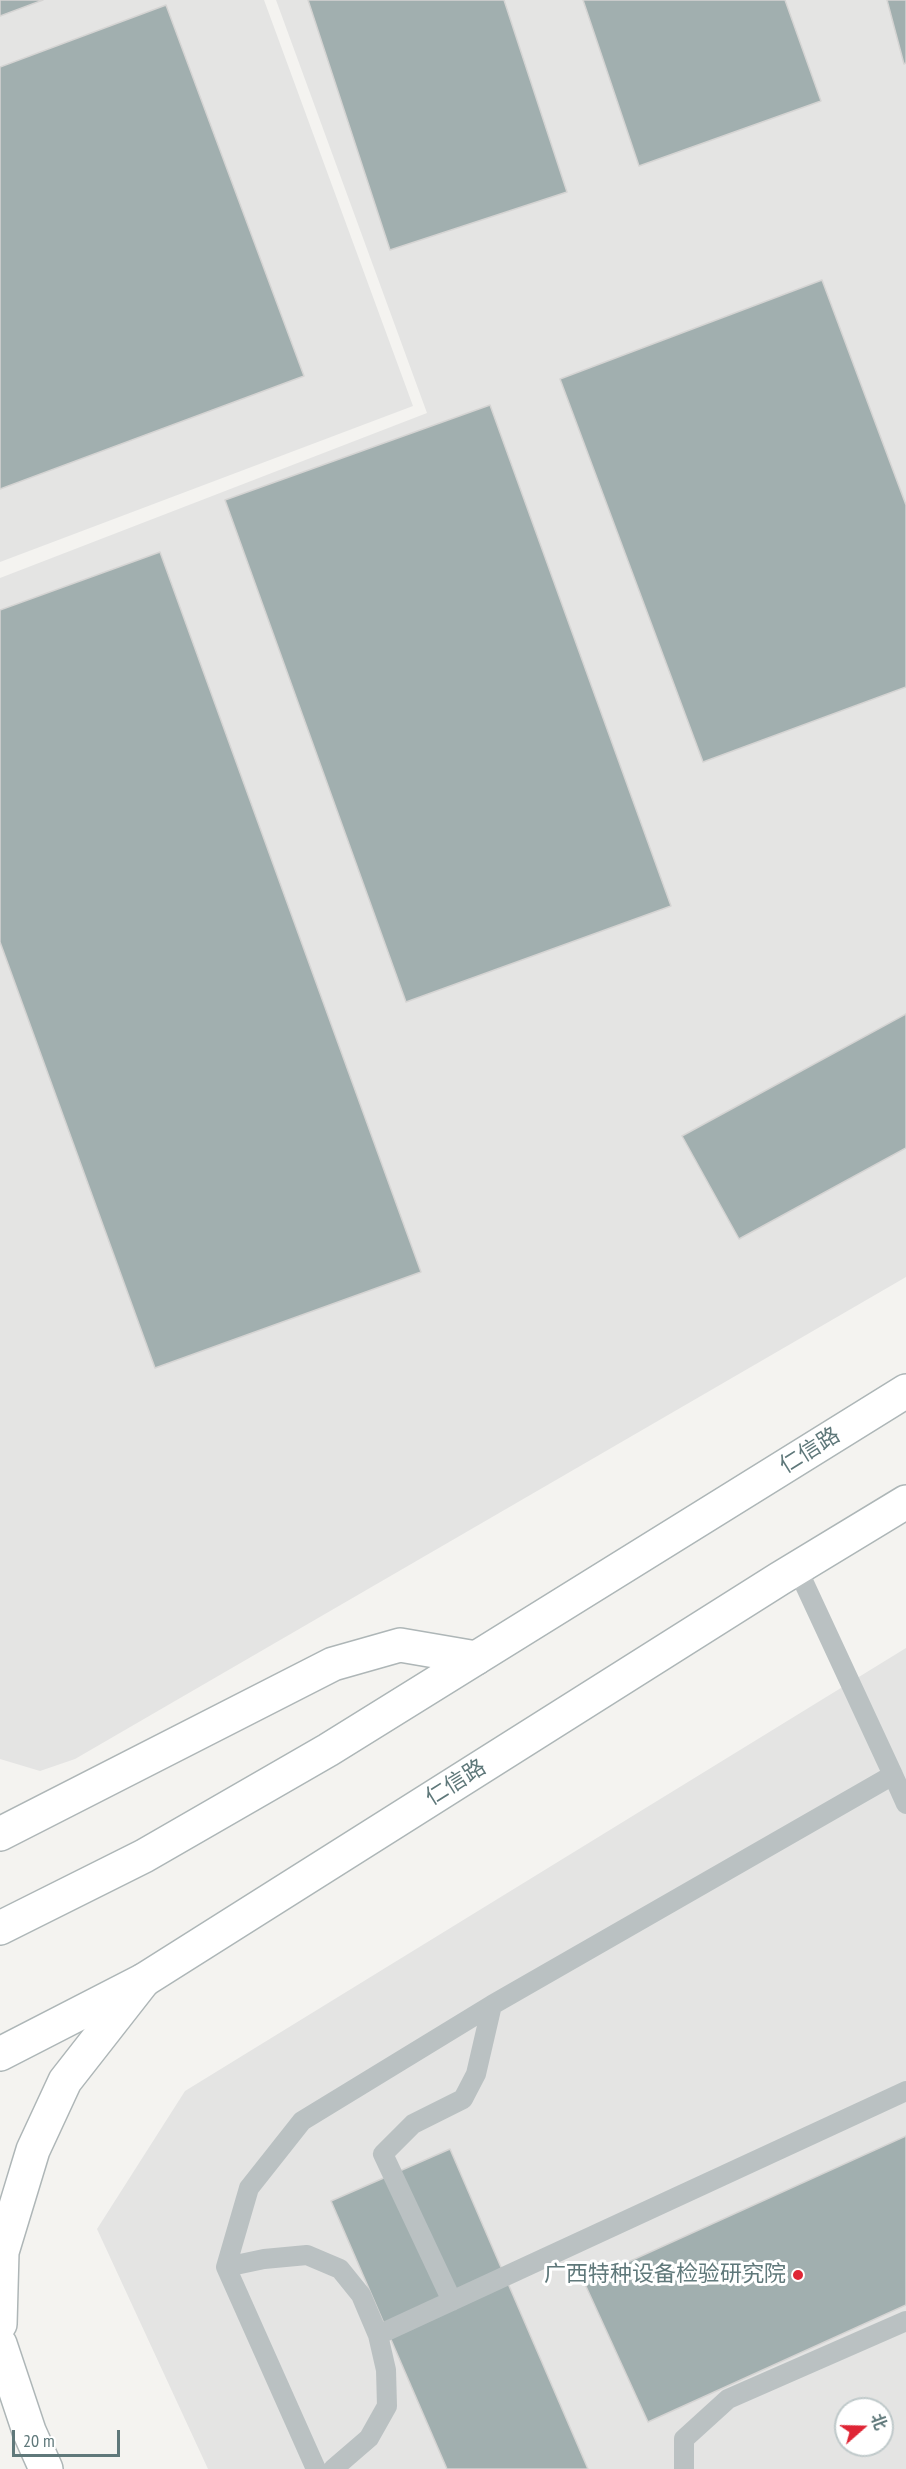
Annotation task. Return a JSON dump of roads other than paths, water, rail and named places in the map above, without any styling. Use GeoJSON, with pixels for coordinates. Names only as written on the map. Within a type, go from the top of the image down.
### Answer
{"type":"FeatureCollection","features":[{"type":"Feature","properties":{"kind":"main road","name":"仁信路"},"geometry":{"type":"LineString","coordinates":[[0,1928],[144,1856],[328,1750],[906,1391]]}},
{"type":"Feature","properties":{"kind":"main road","name":"仁信路"},"geometry":{"type":"LineString","coordinates":[[0,2054],[144,1980],[800,1573],[906,1502]]}},
{"type":"Feature","properties":{"kind":"main road"},"geometry":{"type":"LineString","coordinates":[[0,1834],[333,1665],[400,1645],[476,1658]]}},
{"type":"Feature","properties":{"kind":"main road"},"geometry":{"type":"LineString","coordinates":[[0,2324],[2,2252],[33,2150],[65,2081],[144,1980]]}},
{"type":"Feature","properties":{"kind":"main road"},"geometry":{"type":"LineString","coordinates":[[0,2344],[29,2431],[46,2469]]}},
{"type":"Feature","properties":{"kind":"lane"},"geometry":{"type":"LineString","coordinates":[[800,1573],[899,1771],[906,1804]]}},
{"type":"Feature","properties":{"kind":"lane"},"geometry":{"type":"LineString","coordinates":[[316,2469],[226,2267],[249,2188],[302,2121],[492,2005],[899,1771]]}},
{"type":"Feature","properties":{"kind":"lane"},"geometry":{"type":"LineString","coordinates":[[452,2301],[383,2154],[413,2124],[463,2099],[476,2074],[492,2005]]}},
{"type":"Feature","properties":{"kind":"lane"},"geometry":{"type":"LineString","coordinates":[[378,2335],[906,2091]]}},
{"type":"Feature","properties":{"kind":"lane"},"geometry":{"type":"LineString","coordinates":[[226,2267],[264,2259],[307,2255],[339,2269],[361,2295],[378,2335],[386,2370],[387,2406],[369,2438],[333,2469]]}},
{"type":"Feature","properties":{"kind":"lane"},"geometry":{"type":"LineString","coordinates":[[684,2469],[684,2439],[728,2399],[906,2321]]}},
{"type":"Feature","properties":{"kind":"place","name":"广西特种设备检验研究院"},"geometry":{"type":"Point","coordinates":[798,2275]}}]}
